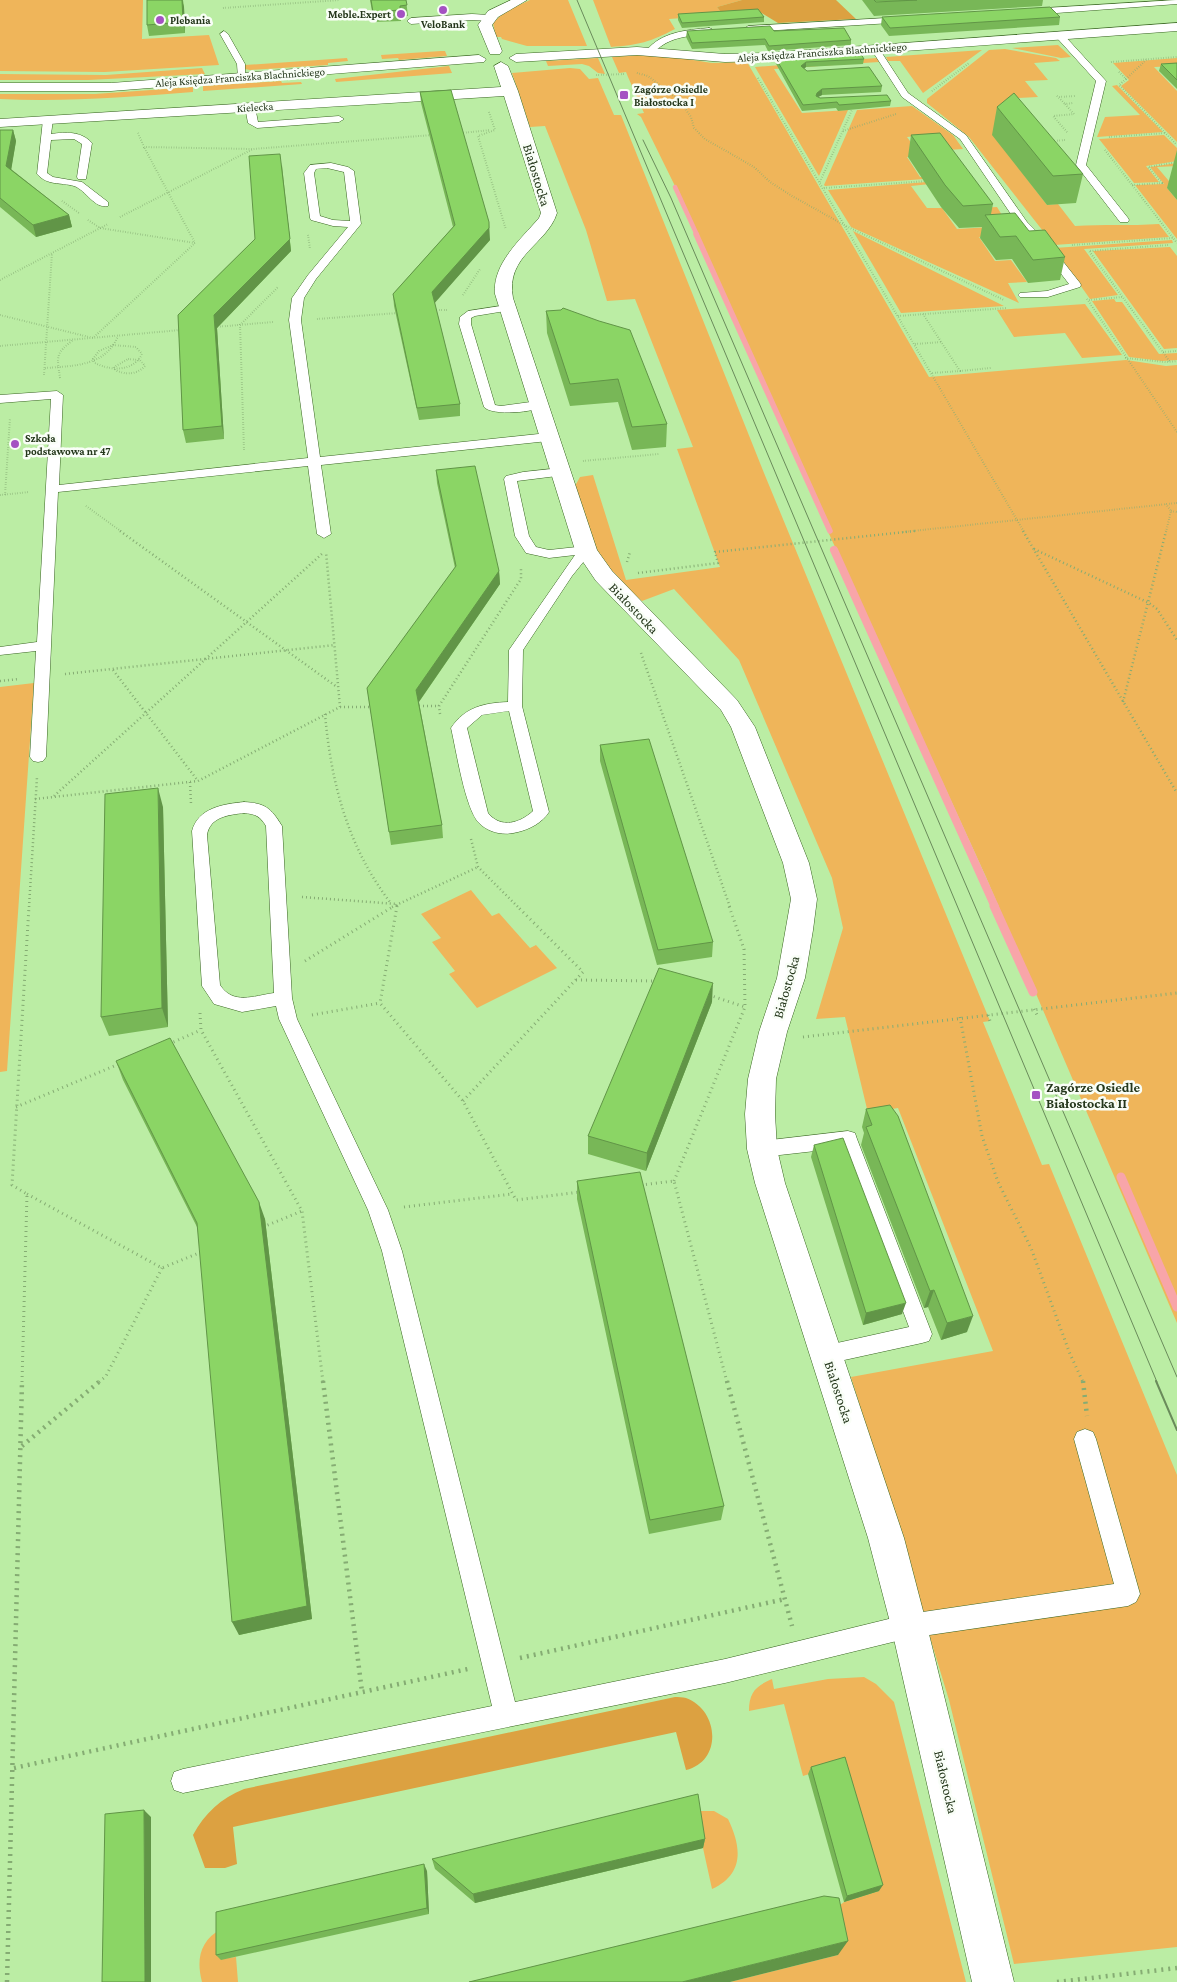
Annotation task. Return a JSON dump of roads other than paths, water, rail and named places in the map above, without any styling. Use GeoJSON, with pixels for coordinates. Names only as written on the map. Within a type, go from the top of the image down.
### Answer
{"type":"FeatureCollection","features":[{"type":"Feature","properties":{"kind":"street"},"geometry":{"type":"LineString","coordinates":[[494,51],[485,25],[489,18],[502,8],[521,0]]}},
{"type":"Feature","properties":{"kind":"street","name":"Aleja Księdza Franciszka Blachnickiego"},"geometry":{"type":"LineString","coordinates":[[516,58],[650,51],[736,58],[1177,27]]}},
{"type":"Feature","properties":{"kind":"street","name":"Aleja Księdza Franciszka Blachnickiego"},"geometry":{"type":"LineString","coordinates":[[1128,31],[1177,34]]}},
{"type":"Feature","properties":{"kind":"street"},"geometry":{"type":"LineString","coordinates":[[494,51],[512,53],[516,58],[513,63],[501,66],[484,64],[479,60],[481,55],[494,51]]}},
{"type":"Feature","properties":{"kind":"street","name":"Aleja Księdza Franciszka Blachnickiego"},"geometry":{"type":"LineString","coordinates":[[0,87],[88,88],[479,60]]}},
{"type":"Feature","properties":{"kind":"street","name":"Białostocka"},"geometry":{"type":"LineString","coordinates":[[501,66],[497,92],[549,212],[546,219],[519,253],[504,278],[503,289],[507,308],[548,437],[586,550],[604,576],[729,705],[743,727],[796,863],[804,899],[791,978],[773,1032],[762,1079],[760,1114],[762,1149],[770,1183],[886,1538],[909,1626],[993,1982]]}},
{"type":"Feature","properties":{"kind":"street","name":"Kielecka"},"geometry":{"type":"LineString","coordinates":[[0,123],[497,92]]}},
{"type":"Feature","properties":{"kind":"lane"},"geometry":{"type":"LineString","coordinates":[[1019,13],[1177,2]]}},
{"type":"Feature","properties":{"kind":"lane"},"geometry":{"type":"LineString","coordinates":[[411,21],[472,17],[489,18]]}},
{"type":"Feature","properties":{"kind":"lane"},"geometry":{"type":"LineString","coordinates":[[741,29],[913,19]]}},
{"type":"Feature","properties":{"kind":"lane"},"geometry":{"type":"LineString","coordinates":[[650,51],[666,38],[685,32],[722,30]]}},
{"type":"Feature","properties":{"kind":"lane"},"geometry":{"type":"LineString","coordinates":[[224,34],[241,64],[242,78]]}},
{"type":"Feature","properties":{"kind":"lane"},"geometry":{"type":"LineString","coordinates":[[1060,36],[1101,81],[1081,166],[1124,220]]}},
{"type":"Feature","properties":{"kind":"lane"},"geometry":{"type":"LineString","coordinates":[[874,49],[882,68],[900,95],[918,104],[963,137],[1023,224],[1046,247],[1076,285],[1048,294],[1024,295]]}},
{"type":"Feature","properties":{"kind":"lane"},"geometry":{"type":"LineString","coordinates":[[250,107],[253,123],[257,125],[339,119]]}},
{"type":"Feature","properties":{"kind":"lane"},"geometry":{"type":"LineString","coordinates":[[48,120],[42,174],[50,180],[78,184],[104,204]]}},
{"type":"Feature","properties":{"kind":"lane"},"geometry":{"type":"LineString","coordinates":[[47,137],[77,136],[87,143],[82,177]]}},
{"type":"Feature","properties":{"kind":"lane"},"geometry":{"type":"LineString","coordinates":[[324,534],[295,320],[298,298],[312,277],[356,224],[349,171],[341,166],[326,165],[313,167],[309,173],[315,218],[333,223],[356,224]]}},
{"type":"Feature","properties":{"kind":"lane"},"geometry":{"type":"LineString","coordinates":[[507,308],[472,313],[466,317],[465,324],[490,407],[500,410],[538,405]]}},
{"type":"Feature","properties":{"kind":"lane"},"geometry":{"type":"LineString","coordinates":[[0,399],[57,394],[44,677],[38,757]]}},
{"type":"Feature","properties":{"kind":"lane"},"geometry":{"type":"LineString","coordinates":[[53,489],[548,437]]}},
{"type":"Feature","properties":{"kind":"lane"},"geometry":{"type":"LineString","coordinates":[[559,468],[510,479],[522,536],[531,550],[549,554],[586,550]]}},
{"type":"Feature","properties":{"kind":"lane"},"geometry":{"type":"LineString","coordinates":[[515,706],[485,709],[466,716],[459,728],[482,817],[497,828],[512,829],[532,823],[541,812],[515,706],[516,650],[567,574],[586,550]]}},
{"type":"Feature","properties":{"kind":"lane"},"geometry":{"type":"LineString","coordinates":[[0,652],[45,646]]}},
{"type":"Feature","properties":{"kind":"lane"},"geometry":{"type":"LineString","coordinates":[[283,998],[242,1005],[220,999],[211,986],[199,835],[201,824],[219,811],[250,807],[264,812],[274,826],[283,998],[288,1019],[378,1210],[392,1251],[495,1663],[506,1716]]}},
{"type":"Feature","properties":{"kind":"lane"},"geometry":{"type":"LineString","coordinates":[[762,1149],[848,1139],[922,1334],[826,1354]]}},
{"type":"Feature","properties":{"kind":"lane"},"geometry":{"type":"LineString","coordinates":[[183,1782],[725,1671],[909,1626],[1128,1594],[1085,1439]]}},
{"type":"Feature","properties":{"kind":"waterway"},"geometry":{"type":"LineString","coordinates":[[675,187],[697,235]]}},
{"type":"Feature","properties":{"kind":"waterway"},"geometry":{"type":"LineString","coordinates":[[696,234],[830,531]]}},
{"type":"Feature","properties":{"kind":"waterway"},"geometry":{"type":"LineString","coordinates":[[834,550],[995,907]]}},
{"type":"Feature","properties":{"kind":"waterway"},"geometry":{"type":"LineString","coordinates":[[994,906],[1033,992]]}},
{"type":"Feature","properties":{"kind":"waterway"},"geometry":{"type":"LineString","coordinates":[[1121,1177],[1177,1307]]}},
{"type":"Feature","properties":{"kind":"tram line"},"geometry":{"type":"LineString","coordinates":[[577,0],[1157,1382]]}},
{"type":"Feature","properties":{"kind":"tram line"},"geometry":{"type":"LineString","coordinates":[[643,140],[671,198],[1177,1377]]}},
{"type":"Feature","properties":{"kind":"tram line"},"geometry":{"type":"LineString","coordinates":[[1156,1381],[1177,1430]]}},
{"type":"Feature","properties":{"kind":"place","name":"VeloBank"},"geometry":{"type":"Point","coordinates":[443,10]}},
{"type":"Feature","properties":{"kind":"place","name":"Meble.Expert"},"geometry":{"type":"Point","coordinates":[401,14]}},
{"type":"Feature","properties":{"kind":"place","name":"Plebania"},"geometry":{"type":"Point","coordinates":[160,20]}},
{"type":"Feature","properties":{"kind":"place","name":"Zagórze Osiedle Białostocka I"},"geometry":{"type":"Point","coordinates":[624,95]}},
{"type":"Feature","properties":{"kind":"place","name":"Szkoła podstawowa nr 47"},"geometry":{"type":"Point","coordinates":[15,444]}},
{"type":"Feature","properties":{"kind":"place","name":"Zagórze Osiedle Białostocka II"},"geometry":{"type":"Point","coordinates":[1036,1095]}}]}
